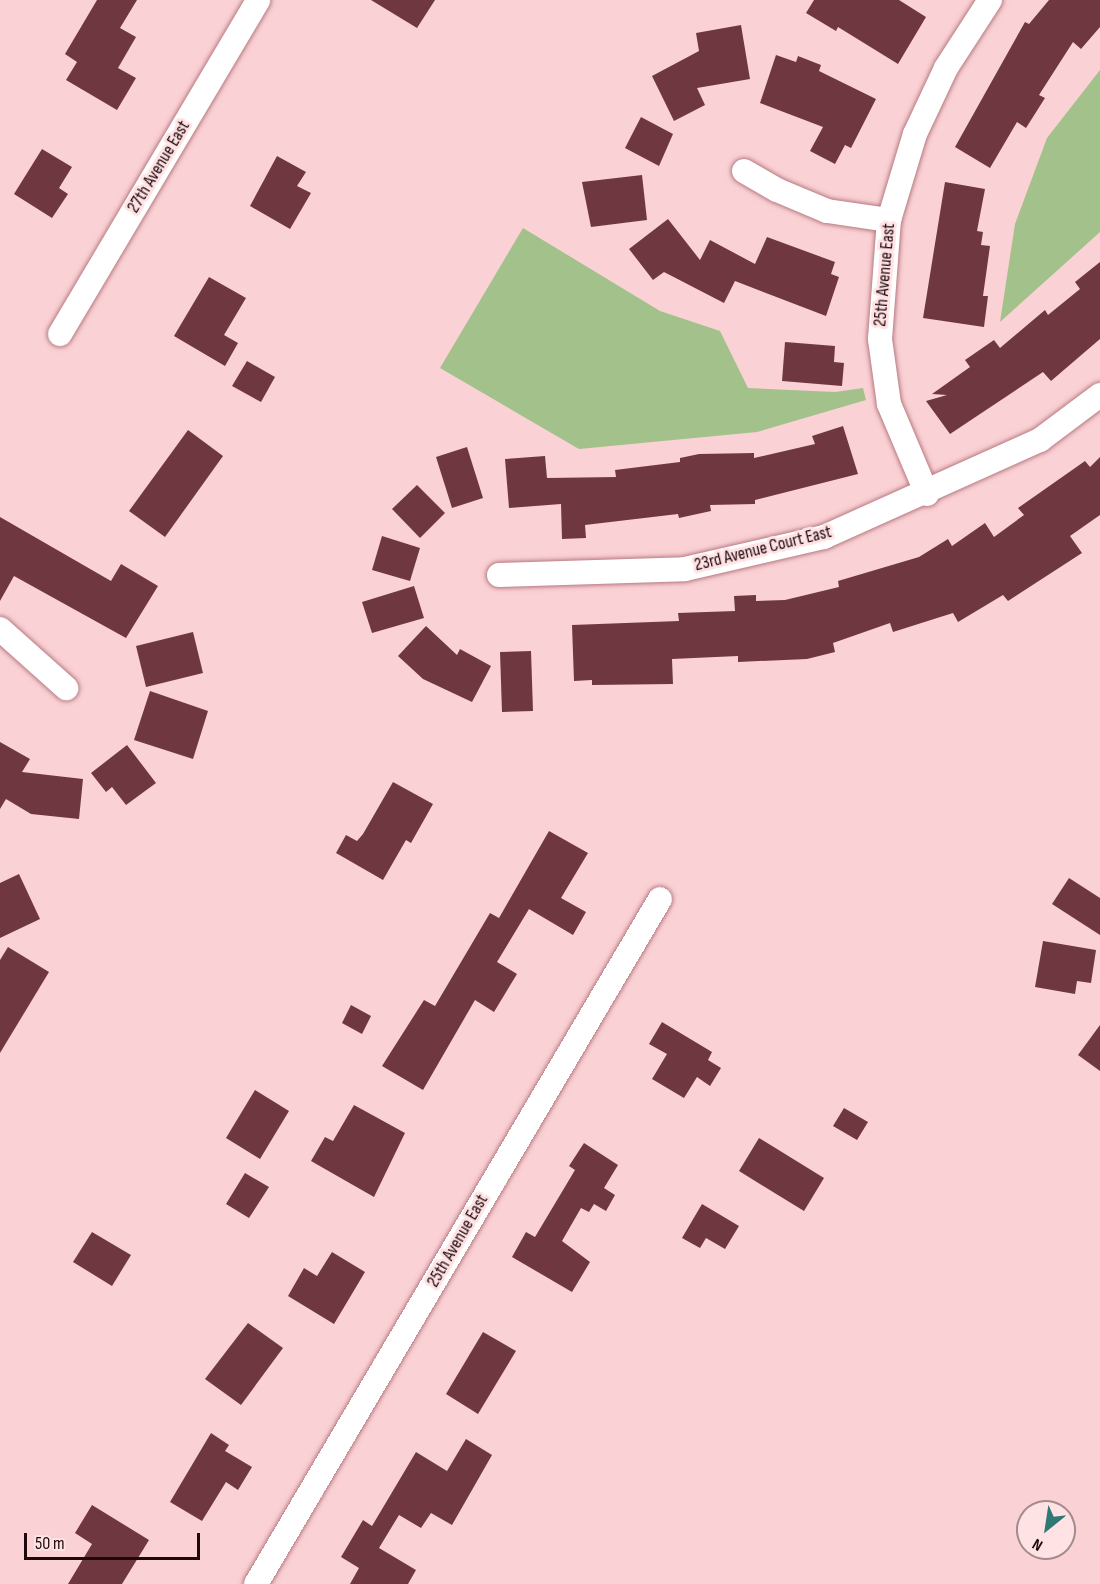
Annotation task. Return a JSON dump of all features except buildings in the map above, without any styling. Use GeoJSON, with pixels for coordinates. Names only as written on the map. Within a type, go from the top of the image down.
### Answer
{"type":"FeatureCollection","features":[{"type":"Feature","properties":{"kind":"street","name":"27th Avenue East"},"geometry":{"type":"LineString","coordinates":[[60,334],[258,0]]}},
{"type":"Feature","properties":{"kind":"street","name":"25th Avenue East"},"geometry":{"type":"LineString","coordinates":[[927,494],[888,398],[880,339],[889,220],[915,134],[937,87],[990,0]]}},
{"type":"Feature","properties":{"kind":"street"},"geometry":{"type":"LineString","coordinates":[[744,171],[777,190],[827,211],[889,220]]}},
{"type":"Feature","properties":{"kind":"street","name":"23rd Avenue Court East"},"geometry":{"type":"LineString","coordinates":[[499,575],[685,569],[825,537],[927,494],[1040,441],[1100,395]]}},
{"type":"Feature","properties":{"kind":"street"},"geometry":{"type":"LineString","coordinates":[[0,629],[66,688]]}},
{"type":"Feature","properties":{"kind":"street","name":"25th Avenue East"},"geometry":{"type":"LineString","coordinates":[[256,1584],[660,899]]}},
{"type":"Feature","properties":{"kind":"green space"},"geometry":{"type":"Polygon","coordinates":[[[1100,70],[1100,232],[1000,322],[1015,224],[1047,138],[1100,70]]]}},
{"type":"Feature","properties":{"kind":"green space"},"geometry":{"type":"Polygon","coordinates":[[[523,228],[660,311],[720,331],[748,388],[835,392],[863,388],[866,400],[757,432],[579,449],[440,368],[523,228]]]}}]}
